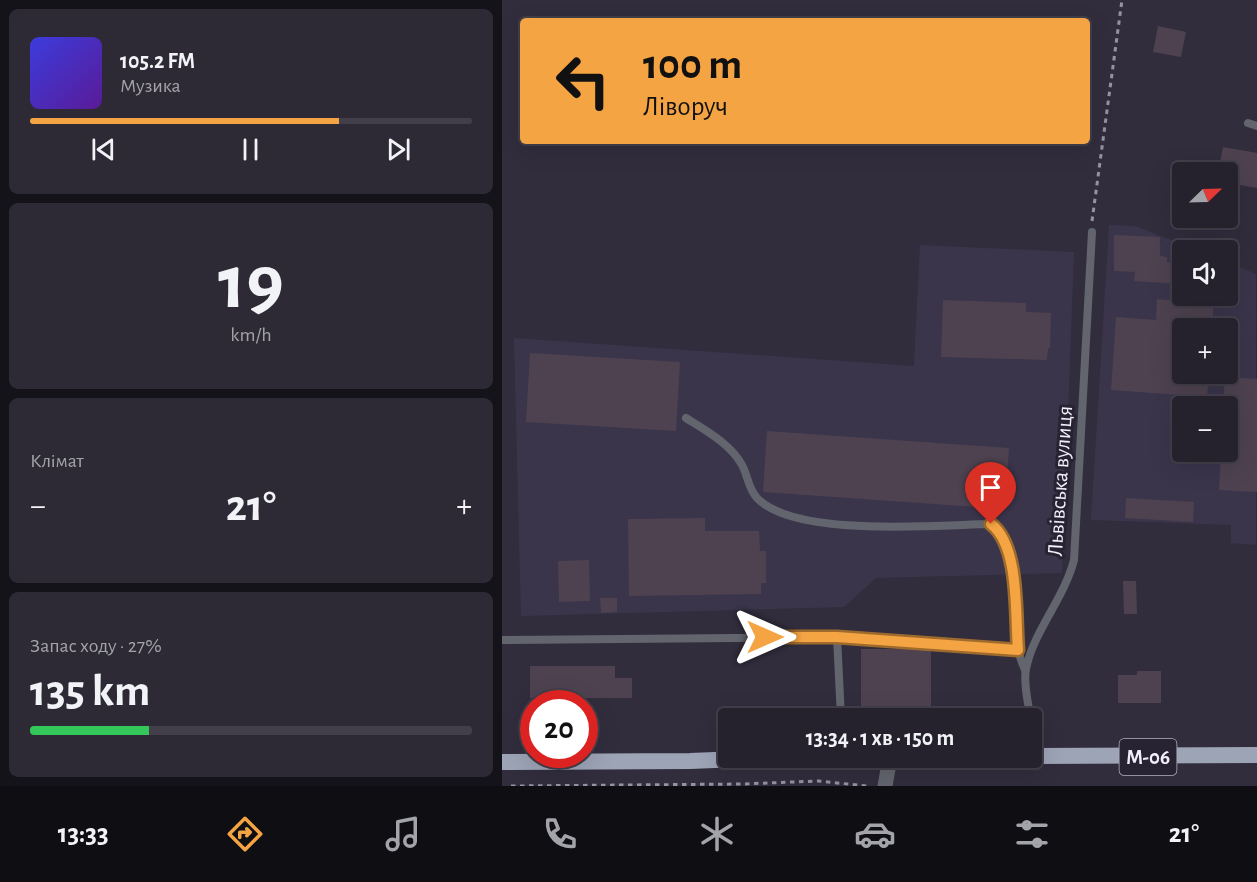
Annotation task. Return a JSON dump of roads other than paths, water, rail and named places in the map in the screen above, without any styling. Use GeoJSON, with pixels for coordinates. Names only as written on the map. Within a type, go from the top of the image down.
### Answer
{"type":"FeatureCollection","features":[{"type":"Feature","properties":{"kind":"highway","name":"М-06"},"geometry":{"type":"LineString","coordinates":[[1042,756],[1256,755]]}},
{"type":"Feature","properties":{"kind":"highway"},"geometry":{"type":"LineString","coordinates":[[502,762],[718,760]]}},
{"type":"Feature","properties":{"kind":"street"},"geometry":{"type":"LineString","coordinates":[[885,786],[888,768]]}},
{"type":"Feature","properties":{"kind":"lane"},"geometry":{"type":"LineString","coordinates":[[1248,123],[1256,126]]}},
{"type":"Feature","properties":{"kind":"lane","name":"Львівська вулиця"},"geometry":{"type":"LineString","coordinates":[[1029,708],[1025,672],[1032,648],[1066,586],[1074,560],[1092,232]]}},
{"type":"Feature","properties":{"kind":"lane"},"geometry":{"type":"LineString","coordinates":[[686,418],[734,454],[742,464],[750,488],[773,511],[815,521],[872,526],[991,524],[1005,540],[1010,558],[1018,650],[1025,672]]}},
{"type":"Feature","properties":{"kind":"lane"},"geometry":{"type":"LineString","coordinates":[[502,640],[837,637],[1018,650]]}},
{"type":"Feature","properties":{"kind":"lane"},"geometry":{"type":"LineString","coordinates":[[837,637],[841,708]]}}]}
